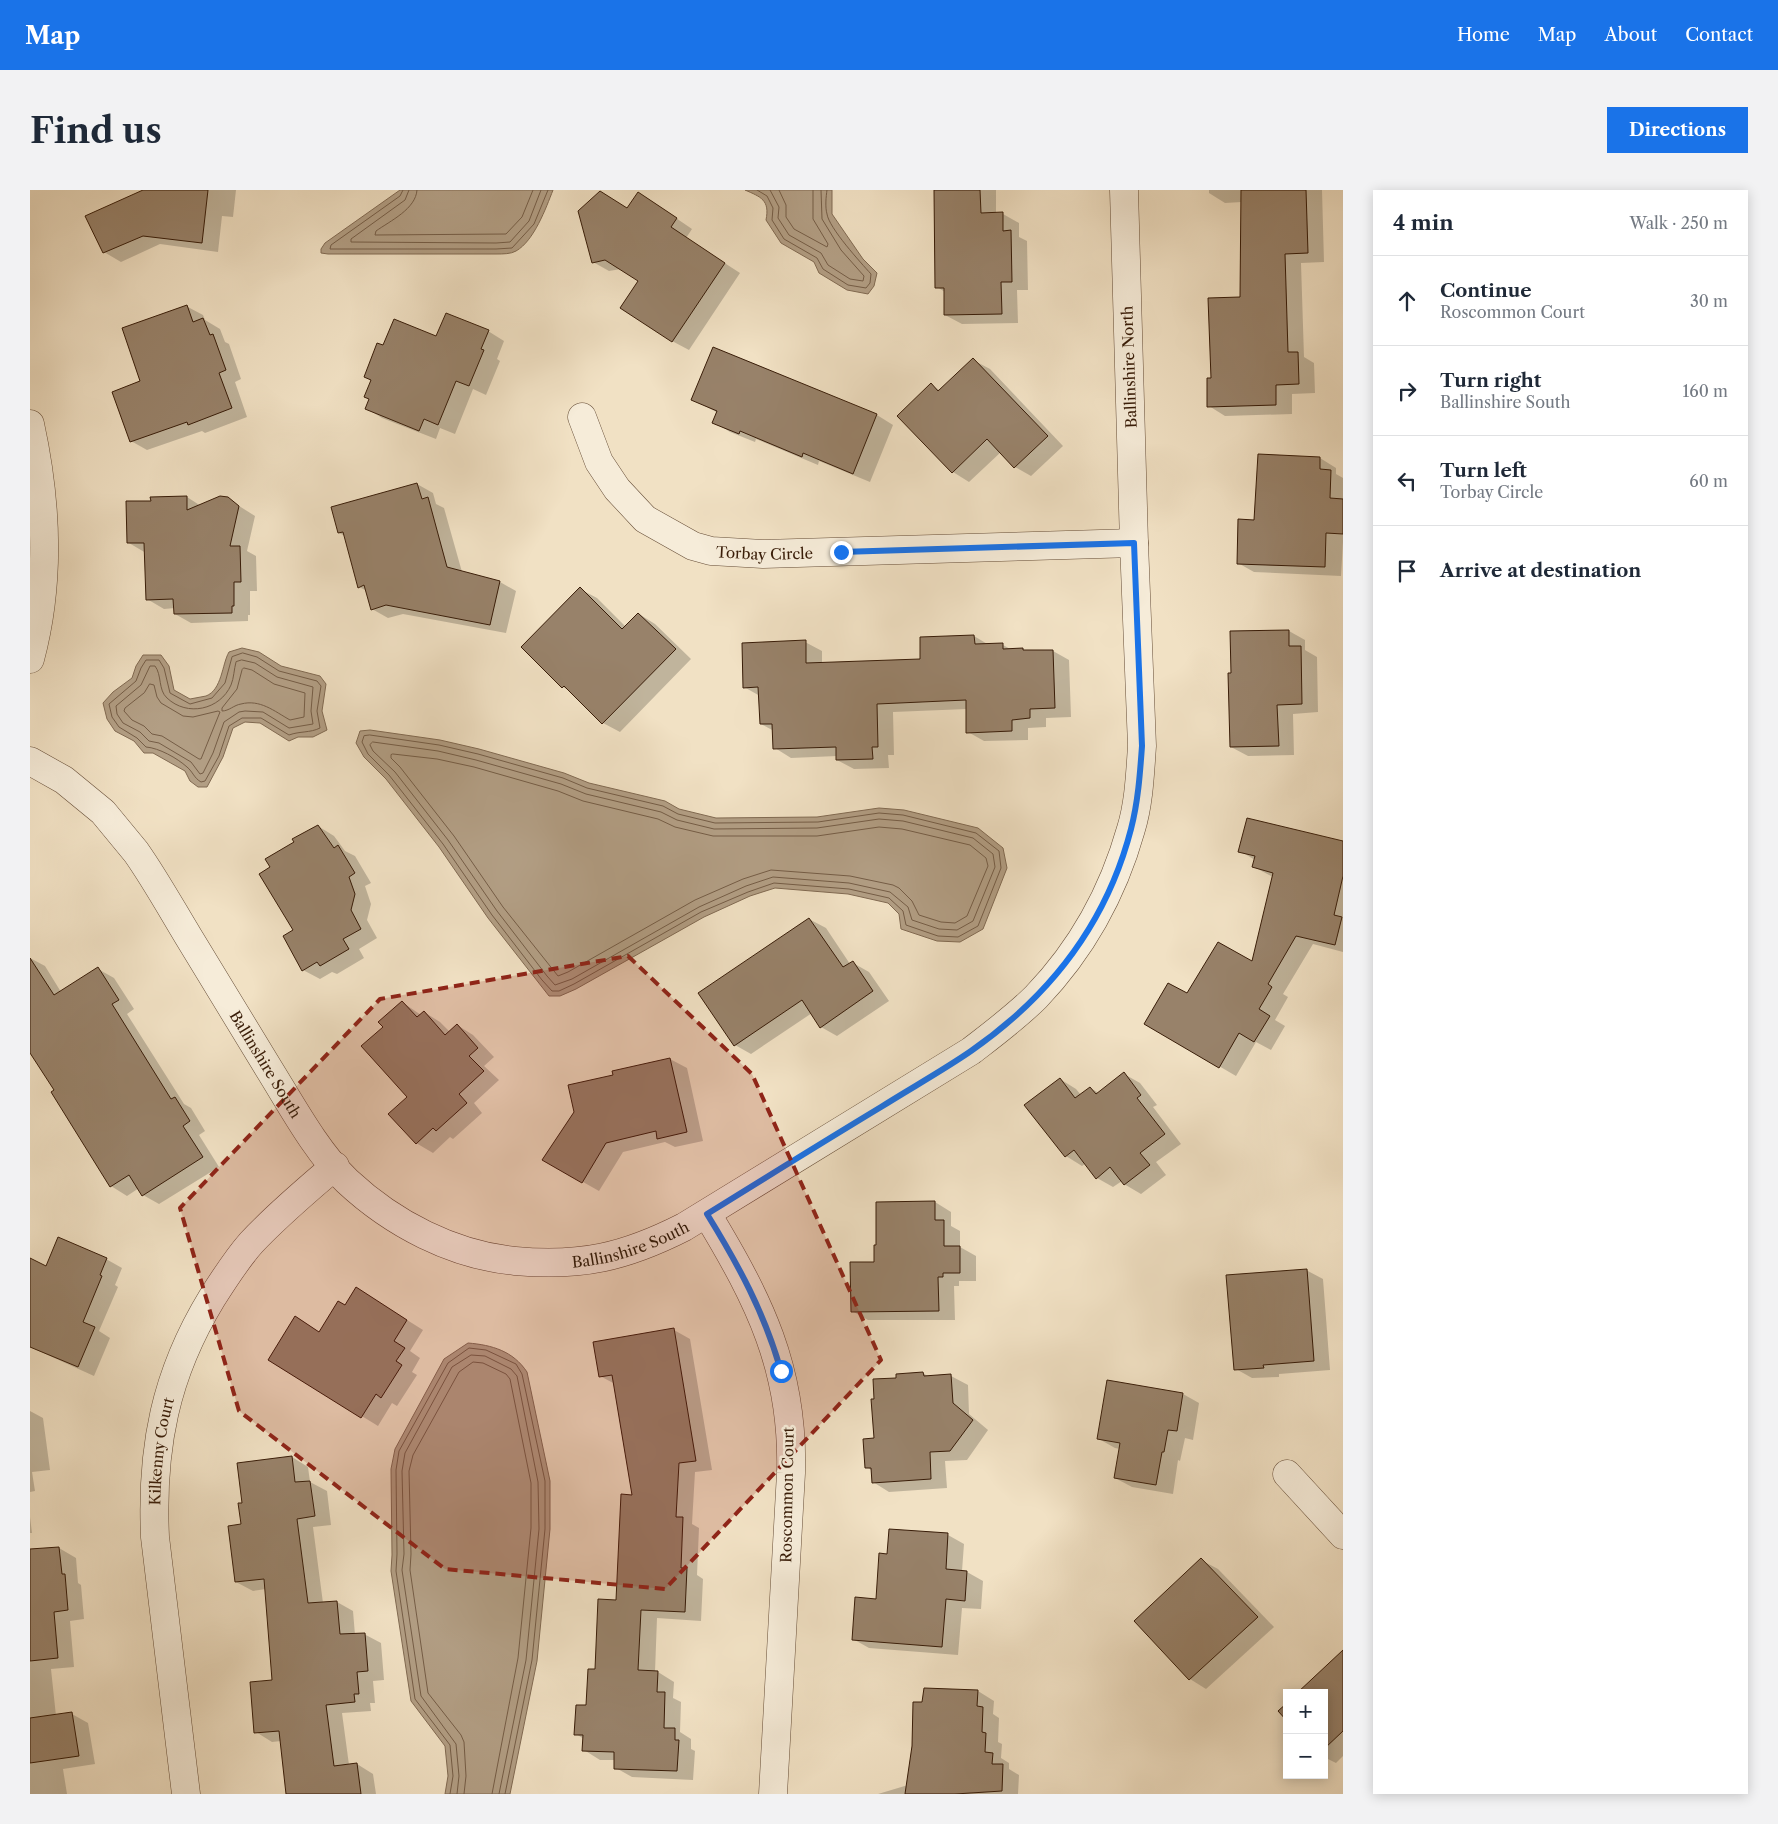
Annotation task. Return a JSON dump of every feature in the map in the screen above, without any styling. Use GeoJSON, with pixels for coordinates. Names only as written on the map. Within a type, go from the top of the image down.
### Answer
{"type":"FeatureCollection","features":[{"type":"Feature","properties":{"kind":"street","name":"Ballinshire North"},"geometry":{"type":"LineString","coordinates":[[1124,190],[1134,543]]}},
{"type":"Feature","properties":{"kind":"street","name":"Torbay Circle"},"geometry":{"type":"LineString","coordinates":[[582,417],[599,462],[617,489],[645,519],[693,546],[711,551],[763,554],[1134,543]]}},
{"type":"Feature","properties":{"kind":"street"},"geometry":{"type":"LineString","coordinates":[[30,424],[43,498],[45,548],[42,599],[30,658]]}},
{"type":"Feature","properties":{"kind":"street","name":"Ballinshire South"},"geometry":{"type":"LineString","coordinates":[[30,761],[64,780],[103,812],[136,852],[305,1128],[346,1179],[384,1211],[443,1244],[507,1260],[556,1263],[597,1259],[654,1242],[707,1214],[971,1051],[1035,998],[1077,948],[1102,906],[1122,858],[1131,828],[1140,778],[1142,730],[1134,543]]}},
{"type":"Feature","properties":{"kind":"street","name":"Kilkenny Court"},"geometry":{"type":"LineString","coordinates":[[186,1794],[155,1537],[153,1503],[155,1468],[162,1420],[185,1348],[204,1311],[222,1282],[252,1242],[275,1218],[335,1166]]}},
{"type":"Feature","properties":{"kind":"street","name":"Roscommon Court"},"geometry":{"type":"LineString","coordinates":[[707,1214],[735,1259],[752,1292],[771,1337],[784,1387],[789,1422],[791,1473],[774,1794]]}},
{"type":"Feature","properties":{"kind":"street"},"geometry":{"type":"LineString","coordinates":[[1287,1474],[1343,1535]]}},
{"type":"Feature","properties":{"kind":"highlighted area"},"geometry":{"type":"Polygon","coordinates":[[[628,956],[752,1074],[881,1360],[665,1589],[445,1569],[239,1411],[180,1208],[380,999],[628,956]]]}},
{"type":"Feature","properties":{"kind":"water"},"geometry":{"type":"Polygon","coordinates":[[[400,190],[553,190],[534,232],[522,246],[512,253],[321,253],[325,243],[400,190]]]}},
{"type":"Feature","properties":{"kind":"water"},"geometry":{"type":"Polygon","coordinates":[[[745,190],[832,190],[832,214],[863,259],[877,273],[874,286],[868,294],[847,290],[819,273],[814,262],[781,243],[766,220],[767,208],[763,200],[745,190]]]}},
{"type":"Feature","properties":{"kind":"water"},"geometry":{"type":"Polygon","coordinates":[[[242,648],[259,652],[281,666],[320,676],[326,684],[322,711],[327,730],[313,737],[298,737],[289,741],[260,723],[245,722],[233,728],[223,757],[207,787],[198,787],[190,781],[185,771],[153,753],[144,753],[134,741],[115,731],[107,719],[103,703],[113,692],[132,678],[136,666],[143,655],[161,655],[169,666],[174,690],[190,699],[206,696],[211,693],[218,683],[229,652],[242,648]]]}},
{"type":"Feature","properties":{"kind":"water"},"geometry":{"type":"Polygon","coordinates":[[[370,730],[440,740],[479,749],[564,773],[589,783],[665,801],[679,809],[716,818],[817,817],[879,808],[904,810],[978,828],[1003,848],[1007,868],[983,929],[960,942],[937,941],[901,929],[899,914],[888,903],[848,894],[775,888],[750,896],[704,917],[576,989],[560,996],[549,996],[488,918],[439,847],[386,779],[364,757],[356,743],[360,731],[370,730]]]}},
{"type":"Feature","properties":{"kind":"water"},"geometry":{"type":"Polygon","coordinates":[[[468,1343],[485,1345],[501,1350],[515,1359],[527,1372],[550,1481],[550,1529],[537,1661],[510,1794],[445,1794],[448,1776],[445,1746],[411,1701],[391,1571],[391,1469],[395,1449],[444,1359],[468,1343]]]}},
{"type":"Feature","properties":{"kind":"building"},"geometry":{"type":"Polygon","coordinates":[[[143,190],[208,190],[202,243],[143,236],[103,253],[85,216],[143,190]]]}},
{"type":"Feature","properties":{"kind":"building"},"geometry":{"type":"Polygon","coordinates":[[[934,190],[980,190],[981,213],[1003,212],[1003,231],[1011,230],[1012,282],[1001,282],[1002,314],[944,315],[944,288],[935,288],[934,190]]]}},
{"type":"Feature","properties":{"kind":"building"},"geometry":{"type":"Polygon","coordinates":[[[1241,190],[1306,190],[1308,253],[1285,254],[1288,352],[1298,352],[1299,384],[1276,385],[1276,405],[1207,407],[1207,378],[1211,378],[1208,298],[1240,297],[1241,190]]]}},
{"type":"Feature","properties":{"kind":"building"},"geometry":{"type":"Polygon","coordinates":[[[600,191],[627,208],[638,192],[677,218],[671,227],[725,263],[672,342],[620,308],[638,281],[605,260],[592,263],[578,211],[600,191]]]}},
{"type":"Feature","properties":{"kind":"building"},"geometry":{"type":"Polygon","coordinates":[[[187,305],[193,322],[203,318],[210,335],[213,334],[226,370],[219,373],[232,408],[188,425],[187,422],[130,442],[112,392],[140,381],[122,328],[187,305]]]}},
{"type":"Feature","properties":{"kind":"building"},"geometry":{"type":"Polygon","coordinates":[[[446,313],[489,330],[481,349],[484,350],[469,386],[456,381],[438,425],[424,419],[419,431],[365,409],[369,399],[364,397],[371,380],[364,377],[377,343],[383,345],[394,319],[436,336],[446,313]]]}},
{"type":"Feature","properties":{"kind":"building"},"geometry":{"type":"Polygon","coordinates":[[[713,347],[877,414],[853,474],[803,453],[802,457],[740,431],[739,434],[712,423],[717,411],[691,400],[713,347]]]}},
{"type":"Feature","properties":{"kind":"building"},"geometry":{"type":"Polygon","coordinates":[[[973,358],[1048,436],[1014,468],[987,439],[952,473],[897,416],[931,383],[938,391],[973,358]]]}},
{"type":"Feature","properties":{"kind":"building"},"geometry":{"type":"Polygon","coordinates":[[[1258,454],[1320,457],[1320,469],[1331,470],[1330,498],[1343,499],[1343,534],[1326,533],[1325,567],[1237,564],[1238,519],[1254,520],[1258,454]]]}},
{"type":"Feature","properties":{"kind":"building"},"geometry":{"type":"Polygon","coordinates":[[[417,483],[422,499],[428,497],[447,567],[500,581],[490,625],[386,605],[371,610],[364,585],[358,588],[343,532],[338,533],[331,507],[417,483]]]}},
{"type":"Feature","properties":{"kind":"building"},"geometry":{"type":"Polygon","coordinates":[[[187,496],[187,510],[220,496],[228,497],[239,506],[230,546],[240,546],[241,582],[234,582],[234,606],[232,606],[232,613],[174,614],[173,599],[146,600],[144,543],[127,543],[126,501],[151,501],[150,497],[187,496]]]}},
{"type":"Feature","properties":{"kind":"building"},"geometry":{"type":"Polygon","coordinates":[[[580,587],[622,629],[638,613],[676,649],[602,724],[521,647],[580,587]]]}},
{"type":"Feature","properties":{"kind":"building"},"geometry":{"type":"Polygon","coordinates":[[[1289,630],[1289,646],[1301,646],[1302,704],[1277,705],[1279,746],[1230,747],[1228,673],[1231,673],[1230,631],[1289,630]]]}},
{"type":"Feature","properties":{"kind":"building"},"geometry":{"type":"Polygon","coordinates":[[[974,635],[975,644],[1003,643],[1003,649],[1053,650],[1055,708],[1030,709],[1030,718],[1012,720],[1012,731],[966,733],[966,700],[877,704],[878,747],[872,747],[873,759],[836,760],[836,747],[773,749],[772,724],[760,724],[758,687],[743,688],[742,643],[806,640],[806,663],[920,659],[920,637],[974,635]]]}},
{"type":"Feature","properties":{"kind":"building"},"geometry":{"type":"Polygon","coordinates":[[[1247,818],[1343,841],[1343,876],[1334,915],[1342,917],[1335,945],[1296,936],[1268,984],[1272,987],[1259,1009],[1270,1016],[1254,1042],[1239,1033],[1219,1068],[1144,1024],[1168,983],[1187,993],[1218,942],[1252,961],[1273,873],[1252,867],[1255,856],[1238,852],[1247,818]]]}},
{"type":"Feature","properties":{"kind":"building"},"geometry":{"type":"Polygon","coordinates":[[[318,825],[334,848],[338,845],[355,873],[349,877],[355,894],[351,910],[361,929],[343,939],[349,949],[320,966],[317,962],[302,971],[283,936],[293,930],[259,874],[270,867],[265,859],[294,842],[292,839],[318,825]]]}},
{"type":"Feature","properties":{"kind":"building"},"geometry":{"type":"Polygon","coordinates":[[[809,918],[843,967],[853,961],[873,991],[820,1028],[802,1000],[734,1046],[698,993],[809,918]]]}},
{"type":"Feature","properties":{"kind":"building"},"geometry":{"type":"Polygon","coordinates":[[[30,958],[54,995],[98,967],[119,1000],[112,1004],[171,1099],[175,1097],[190,1121],[183,1126],[203,1157],[142,1196],[129,1175],[110,1187],[51,1092],[54,1090],[30,1053],[30,958]]]}},
{"type":"Feature","properties":{"kind":"building"},"geometry":{"type":"Polygon","coordinates":[[[402,1001],[417,1017],[424,1011],[445,1035],[457,1024],[478,1048],[469,1056],[484,1071],[459,1094],[467,1103],[436,1131],[433,1128],[416,1144],[388,1114],[407,1097],[361,1046],[383,1027],[378,1022],[402,1001]]]}},
{"type":"Feature","properties":{"kind":"building"},"geometry":{"type":"Polygon","coordinates":[[[670,1058],[687,1132],[657,1139],[656,1131],[606,1143],[582,1183],[542,1160],[574,1112],[568,1085],[613,1075],[612,1071],[670,1058]]]}},
{"type":"Feature","properties":{"kind":"building"},"geometry":{"type":"Polygon","coordinates":[[[1124,1072],[1141,1095],[1137,1098],[1165,1134],[1140,1153],[1150,1165],[1124,1185],[1110,1167],[1096,1179],[1074,1150],[1065,1157],[1024,1105],[1060,1078],[1075,1098],[1090,1087],[1096,1094],[1124,1072]]]}},
{"type":"Feature","properties":{"kind":"building"},"geometry":{"type":"Polygon","coordinates":[[[935,1201],[935,1220],[944,1220],[944,1246],[960,1246],[960,1273],[943,1273],[943,1277],[938,1277],[939,1311],[851,1312],[850,1262],[874,1262],[876,1202],[935,1201]]]}},
{"type":"Feature","properties":{"kind":"building"},"geometry":{"type":"Polygon","coordinates":[[[58,1237],[107,1258],[100,1275],[102,1276],[83,1322],[95,1327],[78,1367],[30,1347],[30,1258],[46,1266],[58,1237]]]}},
{"type":"Feature","properties":{"kind":"building"},"geometry":{"type":"Polygon","coordinates":[[[1307,1269],[1314,1361],[1263,1365],[1264,1368],[1234,1370],[1226,1275],[1307,1269]]]}},
{"type":"Feature","properties":{"kind":"building"},"geometry":{"type":"Polygon","coordinates":[[[356,1287],[407,1320],[394,1341],[405,1348],[396,1361],[402,1365],[381,1398],[376,1394],[361,1418],[268,1360],[295,1316],[319,1332],[338,1301],[345,1305],[356,1287]]]}},
{"type":"Feature","properties":{"kind":"building"},"geometry":{"type":"Polygon","coordinates":[[[674,1328],[696,1461],[679,1463],[676,1517],[683,1517],[681,1568],[687,1568],[685,1612],[641,1610],[638,1670],[658,1671],[657,1692],[665,1692],[664,1728],[675,1728],[675,1740],[679,1740],[677,1771],[614,1769],[614,1752],[582,1751],[583,1735],[574,1735],[576,1705],[586,1705],[588,1669],[595,1669],[598,1599],[616,1600],[621,1494],[632,1495],[612,1375],[599,1377],[593,1342],[674,1328]]]}},
{"type":"Feature","properties":{"kind":"building"},"geometry":{"type":"Polygon","coordinates":[[[923,1372],[924,1376],[951,1374],[953,1403],[973,1420],[950,1451],[930,1452],[931,1479],[872,1483],[871,1468],[865,1468],[863,1439],[874,1438],[871,1399],[874,1399],[873,1379],[896,1378],[896,1374],[923,1372]]]}},
{"type":"Feature","properties":{"kind":"building"},"geometry":{"type":"Polygon","coordinates":[[[1107,1380],[1183,1393],[1177,1431],[1168,1430],[1156,1485],[1114,1478],[1120,1443],[1097,1439],[1107,1380]]]}},
{"type":"Feature","properties":{"kind":"building"},"geometry":{"type":"Polygon","coordinates":[[[292,1456],[295,1482],[310,1481],[315,1516],[297,1519],[308,1603],[337,1601],[340,1634],[365,1633],[368,1671],[357,1672],[359,1694],[354,1694],[355,1702],[326,1705],[334,1766],[357,1763],[361,1794],[286,1794],[279,1731],[254,1733],[250,1682],[272,1680],[264,1579],[235,1582],[228,1526],[241,1524],[238,1503],[242,1503],[237,1463],[292,1456]]]}},
{"type":"Feature","properties":{"kind":"building"},"geometry":{"type":"Polygon","coordinates":[[[889,1529],[948,1533],[946,1569],[967,1571],[965,1601],[946,1599],[942,1647],[852,1640],[855,1597],[876,1599],[879,1553],[887,1554],[889,1529]]]}},
{"type":"Feature","properties":{"kind":"building"},"geometry":{"type":"Polygon","coordinates":[[[59,1547],[62,1574],[65,1574],[68,1610],[54,1612],[58,1658],[30,1661],[30,1549],[59,1547]]]}},
{"type":"Feature","properties":{"kind":"building"},"geometry":{"type":"Polygon","coordinates":[[[1201,1558],[1258,1617],[1189,1680],[1134,1621],[1201,1558]]]}},
{"type":"Feature","properties":{"kind":"building"},"geometry":{"type":"Polygon","coordinates":[[[1343,1650],[1343,1731],[1328,1745],[1328,1689],[1301,1689],[1343,1650]]]}},
{"type":"Feature","properties":{"kind":"building"},"geometry":{"type":"Polygon","coordinates":[[[924,1688],[978,1690],[977,1706],[983,1707],[982,1732],[986,1733],[985,1752],[993,1753],[992,1764],[1003,1764],[1002,1791],[955,1794],[905,1794],[912,1746],[913,1702],[922,1702],[924,1688]]]}},
{"type":"Feature","properties":{"kind":"building"},"geometry":{"type":"Polygon","coordinates":[[[1283,1707],[1283,1717],[1278,1711],[1283,1707]]]}},
{"type":"Feature","properties":{"kind":"building"},"geometry":{"type":"Polygon","coordinates":[[[72,1712],[79,1756],[30,1763],[30,1718],[72,1712]]]}},
{"type":"Feature","properties":{"kind":"route"},"geometry":{"type":"LineString","coordinates":[[781,1371],[771,1337],[752,1292],[735,1259],[707,1214],[971,1051],[1035,998],[1068,961],[1110,890],[1131,828],[1140,778],[1142,730],[1134,543],[841,552]]}}]}
